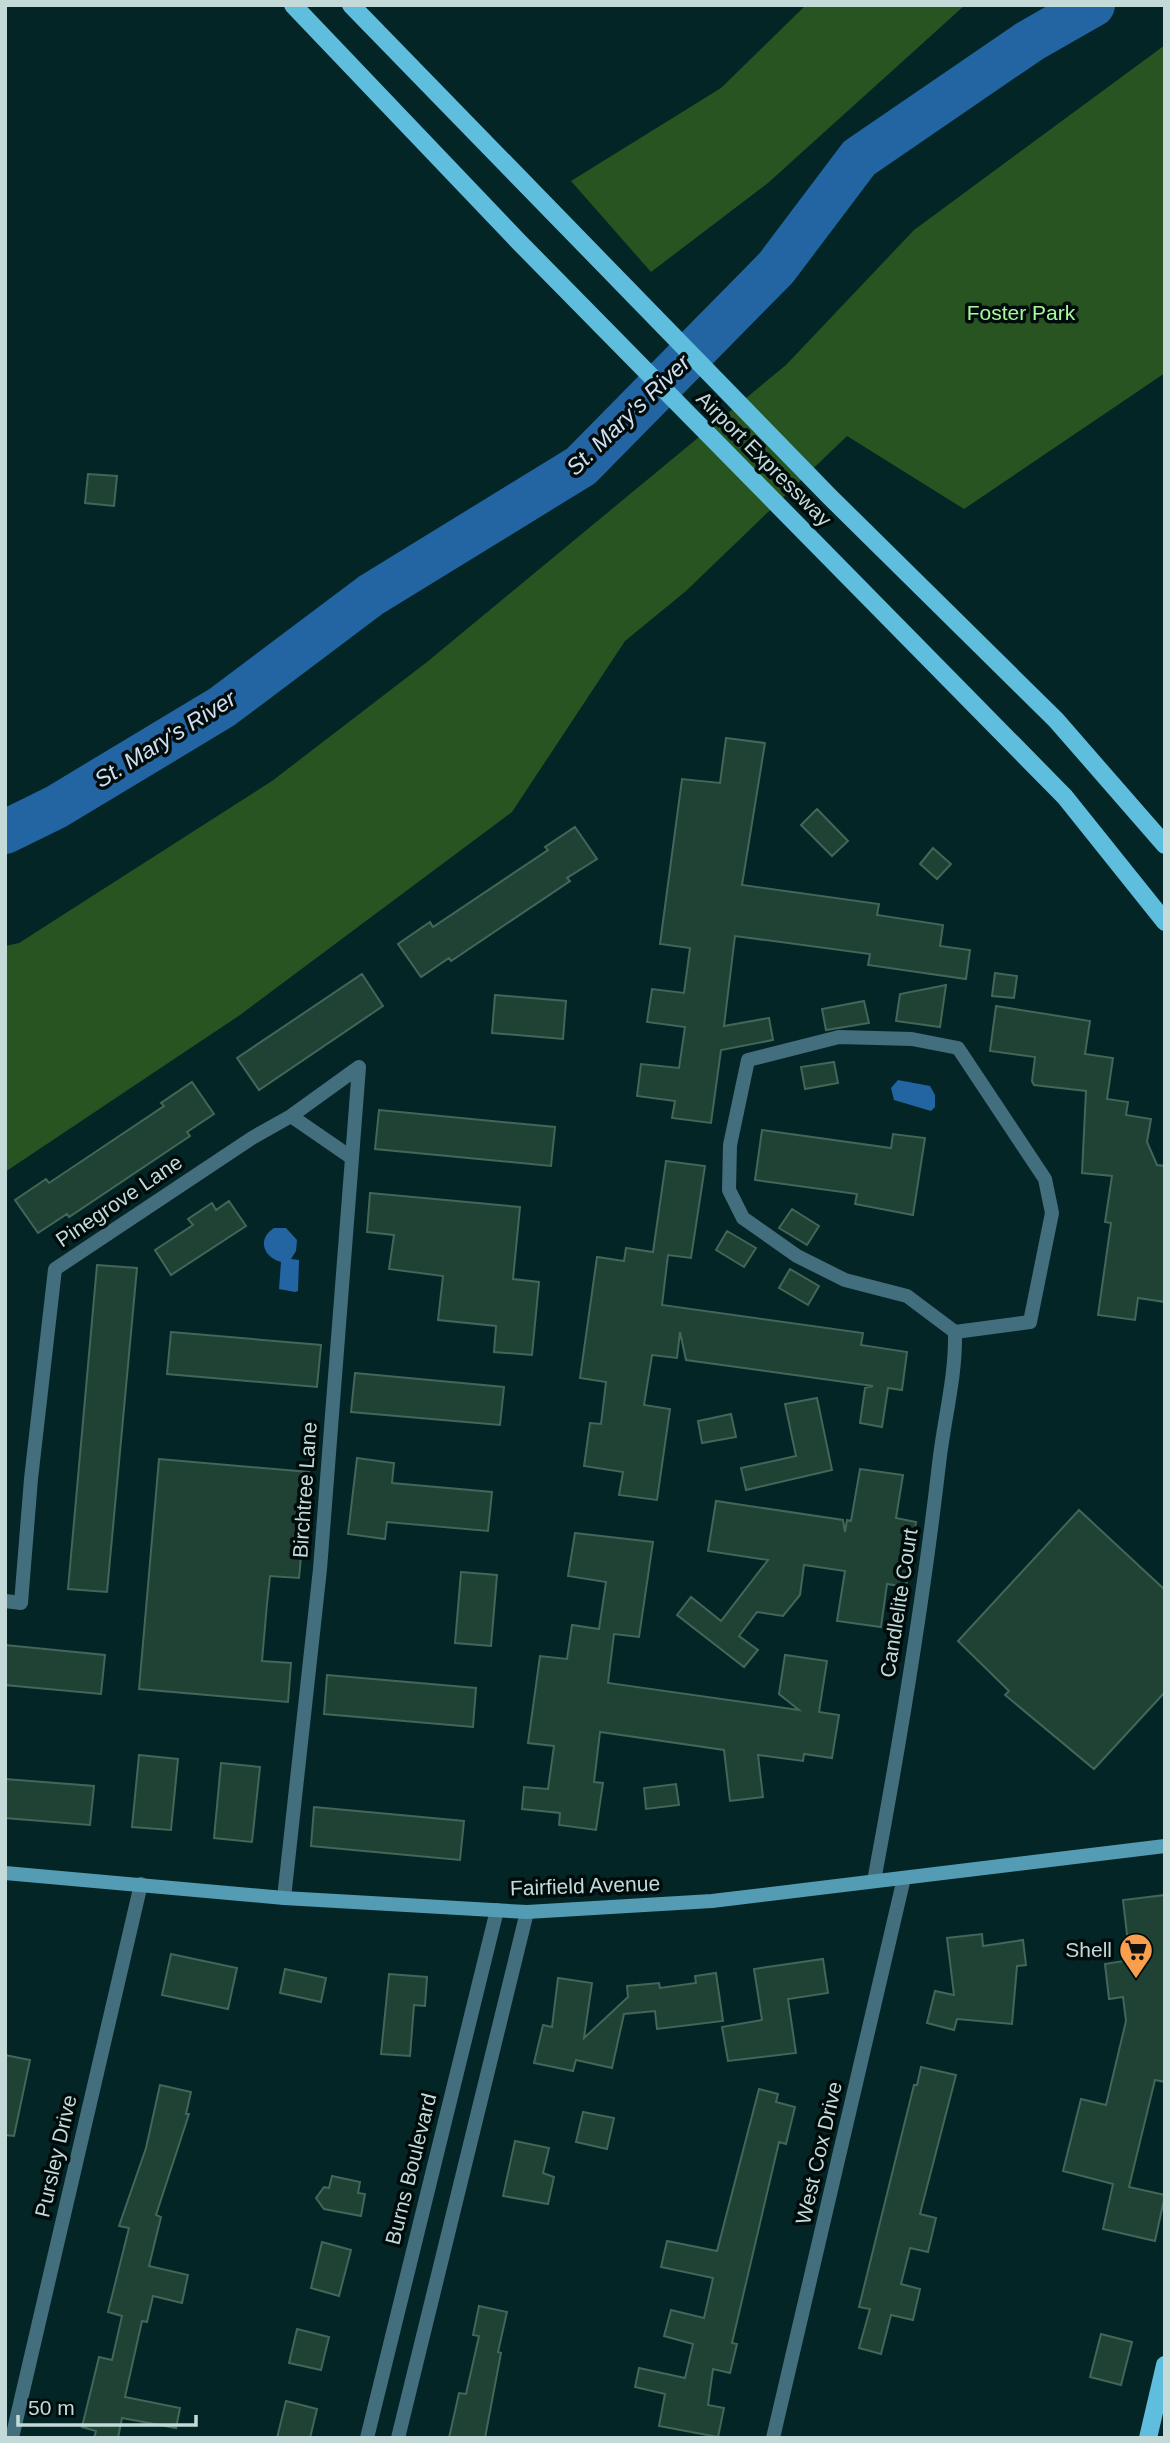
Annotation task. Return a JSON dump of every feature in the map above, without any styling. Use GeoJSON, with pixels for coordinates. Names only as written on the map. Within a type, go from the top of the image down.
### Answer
{"type":"FeatureCollection","features":[{"type":"Feature","properties":{"kind":"main road","name":"Airport Expressway"},"geometry":{"type":"LineString","coordinates":[[293,5],[519,242],[1065,797],[1165,922]]}},
{"type":"Feature","properties":{"kind":"main road","name":"Airport Expressway"},"geometry":{"type":"LineString","coordinates":[[351,5],[830,496],[1056,720],[1165,845]]}},
{"type":"Feature","properties":{"kind":"main road","name":"Fairfield Avenue"},"geometry":{"type":"LineString","coordinates":[[5,1874],[285,1898],[527,1912],[712,1901],[1165,1846]]}},
{"type":"Feature","properties":{"kind":"main road"},"geometry":{"type":"LineString","coordinates":[[1148,2438],[1159,2413],[1165,2365]]}},
{"type":"Feature","properties":{"kind":"street"},"geometry":{"type":"LineString","coordinates":[[839,1037],[912,1039],[958,1048],[1021,1138],[1045,1179],[1052,1213],[1030,1322],[955,1332],[906,1296],[845,1280],[797,1256],[743,1218],[729,1191],[730,1145],[748,1060],[839,1037]]}},
{"type":"Feature","properties":{"kind":"street","name":"Pinegrove Lane"},"geometry":{"type":"LineString","coordinates":[[5,1601],[22,1603],[39,1399],[55,1269],[252,1138],[291,1116],[359,1067]]}},
{"type":"Feature","properties":{"kind":"street","name":"Birchtree Lane"},"geometry":{"type":"LineString","coordinates":[[285,1898],[320,1569],[359,1067]]}},
{"type":"Feature","properties":{"kind":"street"},"geometry":{"type":"LineString","coordinates":[[291,1116],[352,1158]]}},
{"type":"Feature","properties":{"kind":"street","name":"Candlelite Court"},"geometry":{"type":"LineString","coordinates":[[874,1881],[926,1581],[942,1443],[956,1364],[955,1332]]}},
{"type":"Feature","properties":{"kind":"street","name":"West Cox Drive"},"geometry":{"type":"LineString","coordinates":[[773,2438],[904,1878]]}},
{"type":"Feature","properties":{"kind":"street","name":"Pursley Drive"},"geometry":{"type":"LineString","coordinates":[[12,2438],[141,1884]]}},
{"type":"Feature","properties":{"kind":"street","name":"Burns Boulevard"},"geometry":{"type":"LineString","coordinates":[[367,2438],[497,1910]]}},
{"type":"Feature","properties":{"kind":"street"},"geometry":{"type":"LineString","coordinates":[[398,2438],[527,1912]]}},
{"type":"Feature","properties":{"kind":"green space"},"geometry":{"type":"Polygon","coordinates":[[[806,5],[965,5],[768,183],[651,272],[571,181],[721,88],[806,5]]]}},
{"type":"Feature","properties":{"kind":"green space","name":"Foster Park"},"geometry":{"type":"Polygon","coordinates":[[[1165,45],[1165,373],[964,509],[847,436],[686,591],[625,641],[512,812],[240,1015],[5,1172],[5,946],[19,943],[272,781],[427,662],[786,365],[914,230],[1165,45]]]}},
{"type":"Feature","properties":{"kind":"water"},"geometry":{"type":"Polygon","coordinates":[[[898,1080],[930,1086],[935,1095],[935,1107],[931,1111],[894,1100],[891,1088],[898,1080]]]}},
{"type":"Feature","properties":{"kind":"water"},"geometry":{"type":"Polygon","coordinates":[[[274,1228],[286,1228],[297,1240],[296,1251],[291,1259],[299,1260],[298,1291],[279,1289],[281,1262],[270,1256],[264,1247],[265,1237],[274,1228]]]}},
{"type":"Feature","properties":{"kind":"building"},"geometry":{"type":"Polygon","coordinates":[[[88,474],[117,476],[114,506],[85,503],[88,474]]]}},
{"type":"Feature","properties":{"kind":"building"},"geometry":{"type":"Polygon","coordinates":[[[726,738],[765,743],[742,885],[879,904],[877,915],[943,925],[940,946],[970,950],[966,979],[868,965],[870,954],[735,936],[724,1026],[769,1018],[773,1040],[721,1050],[711,1123],[672,1118],[675,1101],[637,1096],[641,1064],[679,1068],[685,1027],[647,1022],[652,989],[684,993],[690,948],[660,944],[682,779],[720,783],[726,738]]]}},
{"type":"Feature","properties":{"kind":"building"},"geometry":{"type":"Polygon","coordinates":[[[817,809],[848,841],[832,856],[801,825],[817,809]]]}},
{"type":"Feature","properties":{"kind":"building"},"geometry":{"type":"Polygon","coordinates":[[[575,827],[597,859],[567,878],[570,881],[451,961],[449,958],[421,977],[398,944],[430,922],[433,927],[548,850],[545,847],[575,827]]]}},
{"type":"Feature","properties":{"kind":"building"},"geometry":{"type":"Polygon","coordinates":[[[933,848],[951,864],[937,879],[920,864],[933,848]]]}},
{"type":"Feature","properties":{"kind":"building"},"geometry":{"type":"Polygon","coordinates":[[[995,973],[1017,976],[1014,998],[992,996],[995,973]]]}},
{"type":"Feature","properties":{"kind":"building"},"geometry":{"type":"Polygon","coordinates":[[[362,974],[383,1006],[259,1090],[237,1058],[362,974]]]}},
{"type":"Feature","properties":{"kind":"building"},"geometry":{"type":"Polygon","coordinates":[[[946,985],[940,1027],[896,1021],[900,994],[946,985]]]}},
{"type":"Feature","properties":{"kind":"building"},"geometry":{"type":"Polygon","coordinates":[[[495,995],[566,1001],[563,1039],[492,1033],[495,995]]]}},
{"type":"Feature","properties":{"kind":"building"},"geometry":{"type":"Polygon","coordinates":[[[864,1001],[869,1023],[826,1030],[822,1009],[864,1001]]]}},
{"type":"Feature","properties":{"kind":"building"},"geometry":{"type":"Polygon","coordinates":[[[996,1006],[1090,1021],[1085,1054],[1113,1058],[1107,1099],[1128,1102],[1126,1115],[1151,1119],[1147,1142],[1157,1165],[1165,1166],[1165,1302],[1138,1298],[1135,1320],[1098,1315],[1111,1223],[1105,1222],[1112,1176],[1082,1173],[1086,1091],[1034,1085],[1032,1081],[1035,1057],[990,1051],[996,1006]]]}},
{"type":"Feature","properties":{"kind":"building"},"geometry":{"type":"Polygon","coordinates":[[[834,1062],[838,1083],[805,1089],[801,1067],[834,1062]]]}},
{"type":"Feature","properties":{"kind":"building"},"geometry":{"type":"Polygon","coordinates":[[[192,1082],[214,1114],[187,1132],[190,1136],[69,1217],[67,1214],[38,1233],[15,1200],[46,1179],[49,1183],[164,1106],[161,1103],[192,1082]]]}},
{"type":"Feature","properties":{"kind":"building"},"geometry":{"type":"Polygon","coordinates":[[[379,1110],[555,1127],[551,1166],[375,1149],[379,1110]]]}},
{"type":"Feature","properties":{"kind":"building"},"geometry":{"type":"Polygon","coordinates":[[[762,1130],[891,1148],[893,1134],[925,1138],[913,1215],[855,1204],[857,1194],[755,1180],[762,1130]]]}},
{"type":"Feature","properties":{"kind":"building"},"geometry":{"type":"Polygon","coordinates":[[[666,1161],[705,1166],[691,1258],[668,1255],[662,1305],[863,1333],[861,1345],[907,1352],[902,1390],[888,1388],[882,1427],[860,1423],[865,1388],[873,1386],[686,1360],[680,1332],[677,1358],[652,1355],[644,1405],[670,1409],[657,1500],[619,1495],[623,1472],[584,1466],[590,1423],[601,1424],[606,1382],[580,1378],[597,1257],[624,1261],[626,1248],[653,1252],[666,1161]]]}},
{"type":"Feature","properties":{"kind":"building"},"geometry":{"type":"Polygon","coordinates":[[[370,1193],[520,1207],[513,1279],[539,1282],[532,1355],[494,1352],[496,1326],[438,1320],[443,1276],[389,1269],[394,1235],[367,1232],[370,1193]]]}},
{"type":"Feature","properties":{"kind":"building"},"geometry":{"type":"Polygon","coordinates":[[[229,1201],[246,1226],[171,1275],[155,1250],[193,1225],[188,1219],[212,1203],[216,1210],[229,1201]]]}},
{"type":"Feature","properties":{"kind":"building"},"geometry":{"type":"Polygon","coordinates":[[[792,1209],[819,1226],[807,1245],[779,1228],[792,1209]]]}},
{"type":"Feature","properties":{"kind":"building"},"geometry":{"type":"Polygon","coordinates":[[[727,1231],[756,1248],[744,1267],[716,1250],[727,1231]]]}},
{"type":"Feature","properties":{"kind":"building"},"geometry":{"type":"Polygon","coordinates":[[[97,1265],[137,1268],[107,1592],[68,1589],[97,1265]]]}},
{"type":"Feature","properties":{"kind":"building"},"geometry":{"type":"Polygon","coordinates":[[[790,1269],[819,1286],[808,1305],[779,1288],[790,1269]]]}},
{"type":"Feature","properties":{"kind":"building"},"geometry":{"type":"Polygon","coordinates":[[[171,1332],[321,1345],[317,1387],[167,1374],[171,1332]]]}},
{"type":"Feature","properties":{"kind":"building"},"geometry":{"type":"Polygon","coordinates":[[[355,1373],[504,1387],[500,1425],[351,1412],[355,1373]]]}},
{"type":"Feature","properties":{"kind":"building"},"geometry":{"type":"Polygon","coordinates":[[[817,1398],[832,1470],[746,1490],[741,1468],[796,1456],[785,1404],[817,1398]]]}},
{"type":"Feature","properties":{"kind":"building"},"geometry":{"type":"Polygon","coordinates":[[[731,1414],[736,1437],[702,1443],[698,1421],[731,1414]]]}},
{"type":"Feature","properties":{"kind":"building"},"geometry":{"type":"Polygon","coordinates":[[[357,1458],[394,1463],[392,1483],[492,1492],[488,1531],[387,1522],[385,1539],[348,1534],[357,1458]]]}},
{"type":"Feature","properties":{"kind":"building"},"geometry":{"type":"Polygon","coordinates":[[[159,1459],[309,1472],[299,1578],[270,1576],[267,1604],[262,1661],[291,1663],[288,1702],[139,1689],[159,1459]]]}},
{"type":"Feature","properties":{"kind":"building"},"geometry":{"type":"Polygon","coordinates":[[[860,1469],[903,1475],[896,1518],[916,1522],[906,1587],[887,1584],[881,1627],[837,1621],[845,1571],[804,1565],[800,1595],[783,1616],[757,1612],[739,1636],[758,1650],[744,1667],[677,1615],[691,1597],[721,1621],[768,1560],[708,1551],[716,1501],[843,1520],[845,1532],[847,1520],[851,1521],[860,1469]]]}},
{"type":"Feature","properties":{"kind":"building"},"geometry":{"type":"Polygon","coordinates":[[[1079,1510],[1165,1590],[1165,1692],[1094,1769],[1005,1695],[1009,1691],[958,1641],[1079,1510]]]}},
{"type":"Feature","properties":{"kind":"building"},"geometry":{"type":"Polygon","coordinates":[[[575,1533],[653,1542],[639,1637],[614,1634],[608,1683],[799,1710],[779,1694],[785,1655],[827,1661],[819,1712],[839,1715],[832,1758],[804,1754],[803,1761],[758,1755],[763,1797],[730,1801],[724,1750],[600,1732],[594,1782],[603,1783],[596,1830],[559,1825],[560,1813],[522,1809],[524,1787],[548,1789],[554,1746],[528,1743],[540,1656],[567,1659],[572,1625],[599,1629],[606,1582],[568,1576],[575,1533]]]}},
{"type":"Feature","properties":{"kind":"building"},"geometry":{"type":"Polygon","coordinates":[[[461,1572],[497,1575],[491,1646],[455,1643],[461,1572]]]}},
{"type":"Feature","properties":{"kind":"building"},"geometry":{"type":"Polygon","coordinates":[[[5,1645],[105,1655],[101,1694],[5,1685],[5,1645]]]}},
{"type":"Feature","properties":{"kind":"building"},"geometry":{"type":"Polygon","coordinates":[[[327,1675],[476,1688],[473,1727],[324,1714],[327,1675]]]}},
{"type":"Feature","properties":{"kind":"building"},"geometry":{"type":"Polygon","coordinates":[[[139,1755],[178,1759],[171,1830],[132,1827],[139,1755]]]}},
{"type":"Feature","properties":{"kind":"building"},"geometry":{"type":"Polygon","coordinates":[[[221,1763],[260,1767],[252,1842],[214,1838],[221,1763]]]}},
{"type":"Feature","properties":{"kind":"building"},"geometry":{"type":"Polygon","coordinates":[[[5,1779],[94,1786],[90,1825],[5,1818],[5,1779]]]}},
{"type":"Feature","properties":{"kind":"building"},"geometry":{"type":"Polygon","coordinates":[[[676,1784],[679,1805],[646,1809],[644,1788],[676,1784]]]}},
{"type":"Feature","properties":{"kind":"building"},"geometry":{"type":"Polygon","coordinates":[[[314,1807],[464,1821],[460,1860],[311,1846],[314,1807]]]}},
{"type":"Feature","properties":{"kind":"building"},"geometry":{"type":"Polygon","coordinates":[[[1165,1895],[1165,2082],[1155,2080],[1129,2187],[1165,2195],[1155,2241],[1103,2229],[1113,2184],[1063,2171],[1081,2099],[1106,2105],[1126,2021],[1123,1997],[1109,1999],[1105,1964],[1130,1960],[1123,1900],[1165,1895]]]}},
{"type":"Feature","properties":{"kind":"building"},"geometry":{"type":"Polygon","coordinates":[[[982,1934],[983,1946],[1023,1940],[1026,1965],[1017,1966],[1012,2024],[957,2019],[954,2030],[927,2023],[935,1991],[954,1995],[947,1938],[982,1934]]]}},
{"type":"Feature","properties":{"kind":"building"},"geometry":{"type":"Polygon","coordinates":[[[171,1954],[237,1968],[228,2009],[162,1995],[171,1954]]]}},
{"type":"Feature","properties":{"kind":"building"},"geometry":{"type":"Polygon","coordinates":[[[823,1959],[828,1993],[788,1999],[796,2053],[728,2061],[722,2027],[762,2020],[754,1969],[823,1959]]]}},
{"type":"Feature","properties":{"kind":"building"},"geometry":{"type":"Polygon","coordinates":[[[285,1969],[326,1978],[321,2002],[280,1993],[285,1969]]]}},
{"type":"Feature","properties":{"kind":"building"},"geometry":{"type":"Polygon","coordinates":[[[716,1973],[723,2021],[657,2029],[655,2011],[624,2014],[612,2068],[576,2060],[573,2071],[534,2063],[543,2025],[552,2027],[558,1978],[592,1983],[584,2038],[628,1997],[627,1986],[659,1983],[660,1988],[696,1983],[695,1976],[716,1973]]]}},
{"type":"Feature","properties":{"kind":"building"},"geometry":{"type":"Polygon","coordinates":[[[389,1974],[427,1977],[425,2006],[414,2005],[410,2056],[381,2054],[389,1974]]]}},
{"type":"Feature","properties":{"kind":"building"},"geometry":{"type":"Polygon","coordinates":[[[5,2055],[30,2060],[14,2136],[5,2135],[5,2055]]]}},
{"type":"Feature","properties":{"kind":"building"},"geometry":{"type":"Polygon","coordinates":[[[921,2067],[956,2075],[920,2214],[936,2218],[928,2252],[910,2248],[901,2284],[920,2289],[913,2320],[891,2315],[881,2354],[859,2348],[870,2309],[859,2307],[914,2085],[917,2085],[921,2067]]]}},
{"type":"Feature","properties":{"kind":"building"},"geometry":{"type":"Polygon","coordinates":[[[160,2085],[191,2092],[186,2114],[189,2114],[156,2215],[161,2217],[149,2266],[188,2275],[182,2303],[153,2296],[147,2322],[142,2321],[125,2397],[180,2408],[176,2428],[122,2418],[118,2438],[94,2438],[96,2431],[82,2427],[99,2357],[112,2360],[122,2316],[108,2312],[129,2228],[119,2226],[146,2148],[160,2085]]]}},
{"type":"Feature","properties":{"kind":"building"},"geometry":{"type":"Polygon","coordinates":[[[759,2089],[778,2094],[776,2102],[795,2107],[786,2144],[779,2142],[732,2343],[737,2344],[730,2373],[713,2369],[708,2405],[724,2408],[718,2437],[659,2426],[665,2394],[635,2387],[639,2368],[685,2378],[693,2344],[664,2336],[671,2310],[704,2318],[713,2278],[661,2267],[667,2241],[717,2251],[759,2089]]]}},
{"type":"Feature","properties":{"kind":"building"},"geometry":{"type":"Polygon","coordinates":[[[583,2112],[614,2118],[607,2149],[576,2142],[583,2112]]]}},
{"type":"Feature","properties":{"kind":"building"},"geometry":{"type":"Polygon","coordinates":[[[515,2141],[549,2148],[543,2173],[554,2177],[548,2204],[503,2196],[515,2141]]]}},
{"type":"Feature","properties":{"kind":"building"},"geometry":{"type":"Polygon","coordinates":[[[332,2176],[360,2182],[358,2193],[365,2194],[361,2216],[324,2209],[316,2198],[324,2187],[329,2188],[332,2176]]]}},
{"type":"Feature","properties":{"kind":"building"},"geometry":{"type":"Polygon","coordinates":[[[322,2242],[351,2250],[339,2296],[311,2288],[322,2242]]]}},
{"type":"Feature","properties":{"kind":"building"},"geometry":{"type":"Polygon","coordinates":[[[479,2306],[507,2312],[485,2438],[449,2438],[459,2393],[466,2394],[479,2336],[473,2335],[479,2306]]]}},
{"type":"Feature","properties":{"kind":"building"},"geometry":{"type":"Polygon","coordinates":[[[297,2329],[329,2337],[321,2370],[289,2363],[297,2329]]]}},
{"type":"Feature","properties":{"kind":"building"},"geometry":{"type":"Polygon","coordinates":[[[1101,2334],[1132,2342],[1121,2385],[1090,2377],[1101,2334]]]}},
{"type":"Feature","properties":{"kind":"building"},"geometry":{"type":"Polygon","coordinates":[[[286,2401],[317,2409],[310,2438],[277,2438],[286,2401]]]}},
{"type":"Feature","properties":{"kind":"waterway","name":"St. Mary's River"},"geometry":{"type":"LineString","coordinates":[[5,832],[56,807],[222,707],[371,595],[581,466],[776,268],[859,158],[1030,41],[1093,5]]}},
{"type":"Feature","properties":{"kind":"place","name":"Shell"},"geometry":{"type":"Point","coordinates":[1136,1980]}}]}
